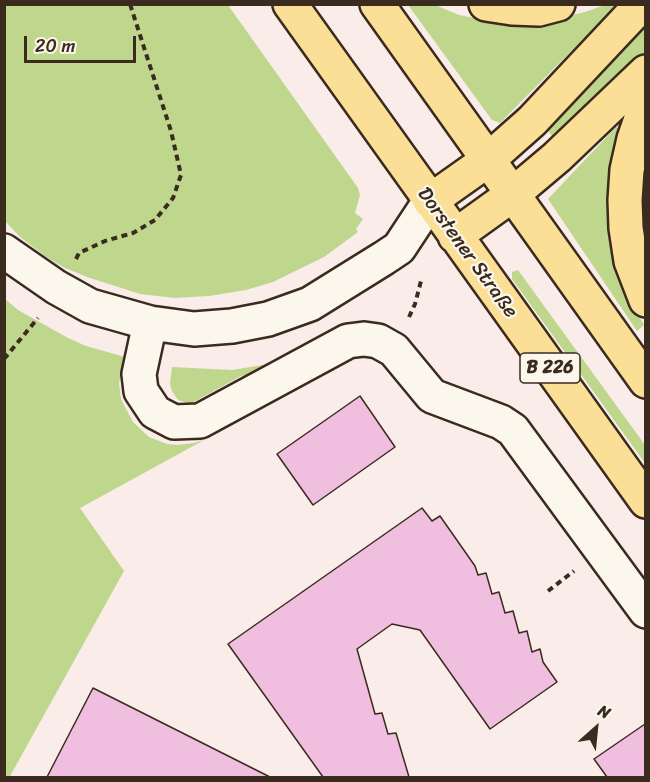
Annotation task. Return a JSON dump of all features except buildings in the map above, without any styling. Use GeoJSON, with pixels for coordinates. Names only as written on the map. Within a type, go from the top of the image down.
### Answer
{"type":"FeatureCollection","features":[{"type":"Feature","properties":{"kind":"main road","name":"Dorstener Straße"},"geometry":{"type":"LineString","coordinates":[[290,4],[645,501]]}},
{"type":"Feature","properties":{"kind":"main road"},"geometry":{"type":"LineString","coordinates":[[377,4],[645,381]]}},
{"type":"Feature","properties":{"kind":"main road"},"geometry":{"type":"LineString","coordinates":[[486,4],[512,9],[539,9],[558,4]]}},
{"type":"Feature","properties":{"kind":"main road"},"geometry":{"type":"LineString","coordinates":[[430,201],[488,160],[532,121],[642,4]]}},
{"type":"Feature","properties":{"kind":"main road"},"geometry":{"type":"LineString","coordinates":[[455,236],[512,195],[557,157],[645,72]]}},
{"type":"Feature","properties":{"kind":"main road"},"geometry":{"type":"LineString","coordinates":[[645,104],[627,170],[625,200],[631,261],[645,300]]}},
{"type":"Feature","properties":{"kind":"lane"},"geometry":{"type":"LineString","coordinates":[[399,248],[430,201]]}},
{"type":"Feature","properties":{"kind":"lane"},"geometry":{"type":"LineString","coordinates":[[4,251],[56,288],[90,306],[150,323],[194,329],[232,326],[268,319],[310,304],[399,248],[455,236]]}},
{"type":"Feature","properties":{"kind":"lane"},"geometry":{"type":"LineString","coordinates":[[150,323],[139,374],[141,391],[155,412],[174,422],[200,421],[348,341],[364,339],[378,341],[394,350],[432,396],[501,422],[513,430],[645,611]]}},
{"type":"Feature","properties":{"kind":"path"},"geometry":{"type":"LineString","coordinates":[[4,359],[36,322],[79,253],[105,241],[133,233],[155,220],[173,198],[181,175],[171,131],[130,4]]}},
{"type":"Feature","properties":{"kind":"green space"},"geometry":{"type":"Polygon","coordinates":[[[4,5],[228,5],[358,188],[360,195],[355,213],[363,219],[356,229],[358,232],[324,257],[273,282],[246,290],[209,296],[175,298],[140,294],[87,277],[45,256],[20,237],[5,221],[4,5]]]}},
{"type":"Feature","properties":{"kind":"green space"},"geometry":{"type":"Polygon","coordinates":[[[408,5],[435,5],[459,15],[490,21],[542,22],[605,5],[617,5],[500,123],[492,120],[408,5]]]}},
{"type":"Feature","properties":{"kind":"green space"},"geometry":{"type":"Polygon","coordinates":[[[645,28],[645,51],[556,142],[546,128],[586,91],[645,28]]]}},
{"type":"Feature","properties":{"kind":"green space"},"geometry":{"type":"Polygon","coordinates":[[[616,127],[621,129],[632,304],[644,325],[637,331],[548,199],[616,127]]]}},
{"type":"Feature","properties":{"kind":"green space"},"geometry":{"type":"Polygon","coordinates":[[[518,270],[645,445],[645,463],[512,279],[512,272],[518,270]]]}},
{"type":"Feature","properties":{"kind":"green space"},"geometry":{"type":"Polygon","coordinates":[[[5,299],[18,310],[68,338],[86,346],[125,357],[119,383],[121,399],[133,422],[149,437],[177,445],[206,439],[80,508],[124,571],[9,778],[4,777],[5,299]]]}},
{"type":"Feature","properties":{"kind":"green space"},"geometry":{"type":"Polygon","coordinates":[[[282,362],[280,368],[241,376],[190,404],[178,400],[170,384],[172,367],[232,370],[282,362]]]}}]}
